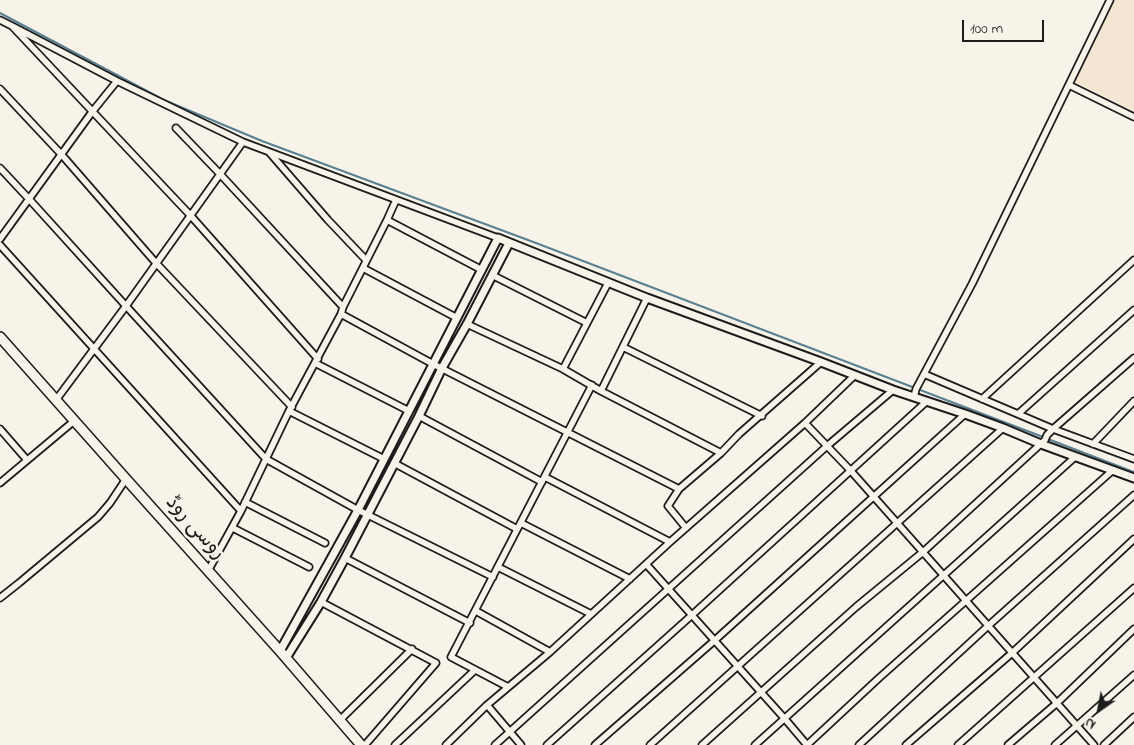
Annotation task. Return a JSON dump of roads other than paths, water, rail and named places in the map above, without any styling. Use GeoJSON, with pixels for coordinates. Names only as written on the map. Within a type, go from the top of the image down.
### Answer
{"type":"FeatureCollection","features":[{"type":"Feature","properties":{"kind":"main road","name":"روسی روڈ"},"geometry":{"type":"LineString","coordinates":[[0,337],[363,745]]}},
{"type":"Feature","properties":{"kind":"street"},"geometry":{"type":"LineString","coordinates":[[914,395],[922,376],[972,284],[1110,0]]}},
{"type":"Feature","properties":{"kind":"street"},"geometry":{"type":"LineString","coordinates":[[0,20],[243,142],[498,238],[647,298],[893,390],[914,395],[926,402],[1044,440],[1075,457],[1134,478]]}},
{"type":"Feature","properties":{"kind":"street"},"geometry":{"type":"LineString","coordinates":[[12,26],[191,216],[316,361],[409,411]]}},
{"type":"Feature","properties":{"kind":"street"},"geometry":{"type":"LineString","coordinates":[[0,239],[117,80]]}},
{"type":"Feature","properties":{"kind":"street"},"geometry":{"type":"LineString","coordinates":[[1069,86],[1134,117]]}},
{"type":"Feature","properties":{"kind":"street"},"geometry":{"type":"LineString","coordinates":[[0,89],[62,154],[156,263],[290,409],[384,459]]}},
{"type":"Feature","properties":{"kind":"street"},"geometry":{"type":"LineString","coordinates":[[176,128],[343,307]]}},
{"type":"Feature","properties":{"kind":"street"},"geometry":{"type":"LineString","coordinates":[[56,400],[126,306],[243,142]]}},
{"type":"Feature","properties":{"kind":"street"},"geometry":{"type":"LineString","coordinates":[[268,151],[328,220],[366,260]]}},
{"type":"Feature","properties":{"kind":"street"},"geometry":{"type":"LineString","coordinates":[[0,168],[266,459],[358,510],[493,578]]}},
{"type":"Feature","properties":{"kind":"street"},"geometry":{"type":"LineString","coordinates":[[208,571],[241,511],[290,409],[341,314],[396,200]]}},
{"type":"Feature","properties":{"kind":"street"},"geometry":{"type":"LineString","coordinates":[[388,220],[482,270]]}},
{"type":"Feature","properties":{"kind":"street"},"geometry":{"type":"LineString","coordinates":[[283,654],[498,238]]}},
{"type":"Feature","properties":{"kind":"street"},"geometry":{"type":"LineString","coordinates":[[283,654],[321,602],[346,558],[442,368],[509,244]]}},
{"type":"Feature","properties":{"kind":"street"},"geometry":{"type":"LineString","coordinates":[[0,245],[241,511]]}},
{"type":"Feature","properties":{"kind":"street"},"geometry":{"type":"LineString","coordinates":[[982,399],[1134,260]]}},
{"type":"Feature","properties":{"kind":"street"},"geometry":{"type":"LineString","coordinates":[[364,268],[457,318]]}},
{"type":"Feature","properties":{"kind":"street"},"geometry":{"type":"LineString","coordinates":[[492,275],[587,323]]}},
{"type":"Feature","properties":{"kind":"street"},"geometry":{"type":"LineString","coordinates":[[563,369],[608,283]]}},
{"type":"Feature","properties":{"kind":"street"},"geometry":{"type":"LineString","coordinates":[[601,391],[647,298]]}},
{"type":"Feature","properties":{"kind":"street"},"geometry":{"type":"LineString","coordinates":[[1018,414],[1134,310]]}},
{"type":"Feature","properties":{"kind":"street"},"geometry":{"type":"LineString","coordinates":[[341,314],[432,364],[679,489]]}},
{"type":"Feature","properties":{"kind":"street"},"geometry":{"type":"LineString","coordinates":[[467,324],[563,369],[601,391],[721,453]]}},
{"type":"Feature","properties":{"kind":"street"},"geometry":{"type":"LineString","coordinates":[[623,347],[762,416]]}},
{"type":"Feature","properties":{"kind":"street"},"geometry":{"type":"LineString","coordinates":[[702,745],[856,607],[923,552],[1044,440],[1053,429],[1134,358]]}},
{"type":"Feature","properties":{"kind":"street"},"geometry":{"type":"LineString","coordinates":[[686,528],[668,506],[679,489],[821,362]]}},
{"type":"Feature","properties":{"kind":"street"},"geometry":{"type":"LineString","coordinates":[[446,745],[487,705],[550,652],[670,542],[805,423],[855,375]]}},
{"type":"Feature","properties":{"kind":"street"},"geometry":{"type":"LineString","coordinates":[[922,376],[1053,429],[1134,459]]}},
{"type":"Feature","properties":{"kind":"street"},"geometry":{"type":"LineString","coordinates":[[508,687],[451,658],[592,385]]}},
{"type":"Feature","properties":{"kind":"street"},"geometry":{"type":"LineString","coordinates":[[494,745],[827,446],[893,390]]}},
{"type":"Feature","properties":{"kind":"street"},"geometry":{"type":"LineString","coordinates":[[1093,444],[1134,401]]}},
{"type":"Feature","properties":{"kind":"street"},"geometry":{"type":"LineString","coordinates":[[547,745],[926,402]]}},
{"type":"Feature","properties":{"kind":"street"},"geometry":{"type":"LineString","coordinates":[[595,745],[714,641],[965,414]]}},
{"type":"Feature","properties":{"kind":"street"},"geometry":{"type":"LineString","coordinates":[[419,416],[670,542]]}},
{"type":"Feature","properties":{"kind":"street"},"geometry":{"type":"LineString","coordinates":[[0,483],[74,421]]}},
{"type":"Feature","properties":{"kind":"street"},"geometry":{"type":"LineString","coordinates":[[805,423],[897,523],[1094,745]]}},
{"type":"Feature","properties":{"kind":"street"},"geometry":{"type":"LineString","coordinates":[[650,745],[1003,428]]}},
{"type":"Feature","properties":{"kind":"street"},"geometry":{"type":"LineString","coordinates":[[0,429],[27,460]]}},
{"type":"Feature","properties":{"kind":"street"},"geometry":{"type":"LineString","coordinates":[[756,745],[1075,457]]}},
{"type":"Feature","properties":{"kind":"street"},"geometry":{"type":"LineString","coordinates":[[394,463],[519,526],[630,578]]}},
{"type":"Feature","properties":{"kind":"street"},"geometry":{"type":"LineString","coordinates":[[646,564],[807,745],[879,678],[1113,470]]}},
{"type":"Feature","properties":{"kind":"street"},"geometry":{"type":"LineString","coordinates":[[0,598],[98,517],[126,479]]}},
{"type":"Feature","properties":{"kind":"street"},"geometry":{"type":"LineString","coordinates":[[858,745],[1134,495]]}},
{"type":"Feature","properties":{"kind":"street"},"geometry":{"type":"LineString","coordinates":[[245,502],[325,543]]}},
{"type":"Feature","properties":{"kind":"street"},"geometry":{"type":"LineString","coordinates":[[232,528],[309,566]]}},
{"type":"Feature","properties":{"kind":"street"},"geometry":{"type":"LineString","coordinates":[[906,745],[1012,653],[1134,539]]}},
{"type":"Feature","properties":{"kind":"street"},"geometry":{"type":"LineString","coordinates":[[346,558],[470,623]]}},
{"type":"Feature","properties":{"kind":"street"},"geometry":{"type":"LineString","coordinates":[[498,567],[591,614]]}},
{"type":"Feature","properties":{"kind":"street"},"geometry":{"type":"LineString","coordinates":[[958,745],[1134,588]]}},
{"type":"Feature","properties":{"kind":"street"},"geometry":{"type":"LineString","coordinates":[[321,602],[436,663],[363,745]]}},
{"type":"Feature","properties":{"kind":"street"},"geometry":{"type":"LineString","coordinates":[[476,611],[550,652]]}},
{"type":"Feature","properties":{"kind":"street"},"geometry":{"type":"LineString","coordinates":[[1008,745],[1057,703],[1134,629]]}},
{"type":"Feature","properties":{"kind":"street"},"geometry":{"type":"LineString","coordinates":[[340,720],[412,649]]}},
{"type":"Feature","properties":{"kind":"street"},"geometry":{"type":"LineString","coordinates":[[395,745],[474,670]]}},
{"type":"Feature","properties":{"kind":"street"},"geometry":{"type":"LineString","coordinates":[[1055,745],[1134,675]]}},
{"type":"Feature","properties":{"kind":"street"},"geometry":{"type":"LineString","coordinates":[[487,705],[521,745]]}},
{"type":"Feature","properties":{"kind":"street"},"geometry":{"type":"LineString","coordinates":[[1104,745],[1134,717]]}},
{"type":"Feature","properties":{"kind":"waterway"},"geometry":{"type":"LineString","coordinates":[[0,13],[164,100],[262,141],[536,243],[1043,437]]}},
{"type":"Feature","properties":{"kind":"waterway"},"geometry":{"type":"LineString","coordinates":[[1048,439],[1134,472]]}}]}
